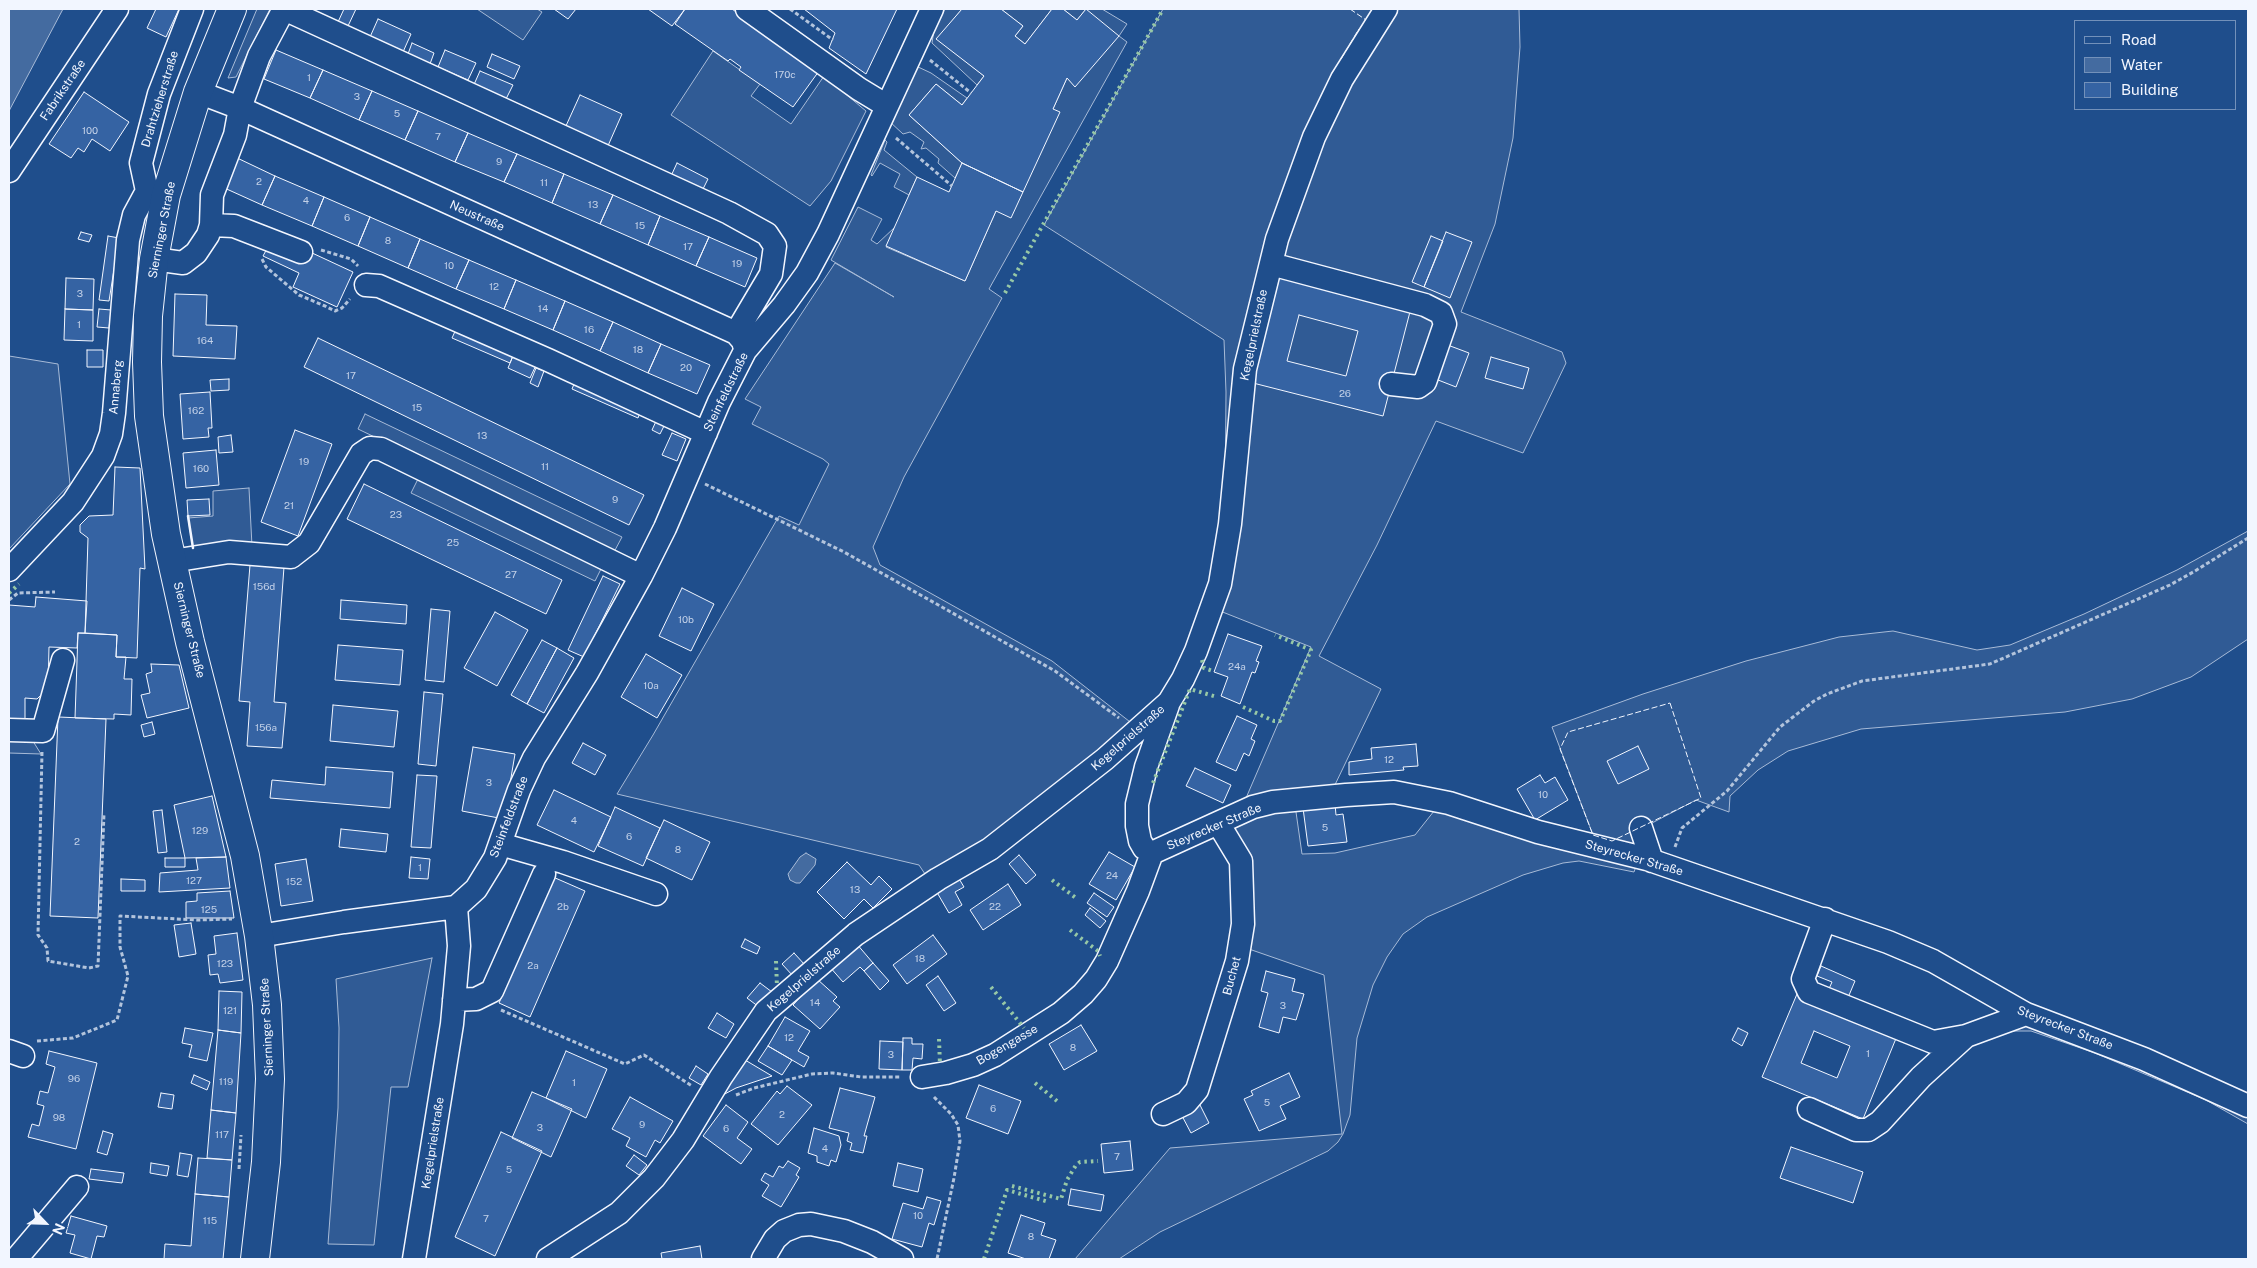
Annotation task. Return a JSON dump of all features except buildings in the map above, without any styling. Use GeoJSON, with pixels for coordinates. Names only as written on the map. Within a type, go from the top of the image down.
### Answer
{"type":"FeatureCollection","features":[{"type":"Feature","properties":{"kind":"main road","name":"Sierninger Straße"},"geometry":{"type":"LineString","coordinates":[[232,9],[157,193],[154,259],[148,316],[149,416],[157,481],[172,561],[245,856],[250,928],[267,1005],[270,1079],[266,1162],[255,1259]]}},
{"type":"Feature","properties":{"kind":"street","name":"Fabrikstraße"},"geometry":{"type":"LineString","coordinates":[[9,171],[117,9]]}},
{"type":"Feature","properties":{"kind":"street","name":"Drahtzieherstraße"},"geometry":{"type":"LineString","coordinates":[[157,193],[141,162],[159,94],[192,9]]}},
{"type":"Feature","properties":{"kind":"street"},"geometry":{"type":"LineString","coordinates":[[154,259],[183,263],[196,253],[208,235],[211,225],[212,195],[233,142],[240,108],[259,56],[284,9],[720,209],[767,234],[775,246],[772,274],[741,342]]}},
{"type":"Feature","properties":{"kind":"street"},"geometry":{"type":"LineString","coordinates":[[747,9],[859,89],[883,114]]}},
{"type":"Feature","properties":{"kind":"street","name":"Steinfeldstraße"},"geometry":{"type":"LineString","coordinates":[[456,907],[476,889],[495,858],[519,790],[534,758],[587,674],[641,576],[665,528],[706,433],[741,342],[784,305],[806,272],[833,220],[932,9]]}},
{"type":"Feature","properties":{"kind":"street","name":"Kegelprielstraße"},"geometry":{"type":"LineString","coordinates":[[548,1259],[619,1213],[654,1178],[671,1156],[766,1010],[856,934],[938,880],[990,849],[1105,759],[1169,702],[1183,680],[1196,651],[1220,584],[1230,524],[1245,369],[1271,264],[1294,190],[1314,137],[1342,79],[1386,9]]}},
{"type":"Feature","properties":{"kind":"street","name":"Neustraße"},"geometry":{"type":"LineString","coordinates":[[198,92],[240,108],[741,342]]}},
{"type":"Feature","properties":{"kind":"street","name":"Annaberg"},"geometry":{"type":"LineString","coordinates":[[9,570],[73,502],[103,456],[111,434],[114,413],[128,240],[134,215],[157,193]]}},
{"type":"Feature","properties":{"kind":"street"},"geometry":{"type":"LineString","coordinates":[[211,225],[234,226],[301,252]]}},
{"type":"Feature","properties":{"kind":"street"},"geometry":{"type":"LineString","coordinates":[[1271,264],[1424,305],[1441,313],[1445,324],[1425,382],[1418,387],[1391,384]]}},
{"type":"Feature","properties":{"kind":"street"},"geometry":{"type":"LineString","coordinates":[[366,285],[379,286],[557,364],[706,433]]}},
{"type":"Feature","properties":{"kind":"street"},"geometry":{"type":"LineString","coordinates":[[172,561],[229,552],[291,556],[310,543],[361,454],[370,448],[381,448],[641,576]]}},
{"type":"Feature","properties":{"kind":"street"},"geometry":{"type":"LineString","coordinates":[[9,730],[43,731],[63,660]]}},
{"type":"Feature","properties":{"kind":"street","name":"Steyrecker Straße"},"geometry":{"type":"LineString","coordinates":[[1169,702],[1146,767],[1136,804],[1140,841],[1144,848],[1152,852],[1253,807],[1274,802],[1346,794],[1394,792],[1449,803],[1538,832],[1652,860],[1888,942],[1933,961],[2026,1014],[2144,1058],[2248,1106]]}},
{"type":"Feature","properties":{"kind":"street","name":"Buchet"},"geometry":{"type":"LineString","coordinates":[[1163,1114],[1186,1103],[1197,1090],[1237,961],[1243,924],[1241,860],[1218,823]]}},
{"type":"Feature","properties":{"kind":"street"},"geometry":{"type":"LineString","coordinates":[[1641,828],[1652,860]]}},
{"type":"Feature","properties":{"kind":"street"},"geometry":{"type":"LineString","coordinates":[[500,844],[554,859],[656,894]]}},
{"type":"Feature","properties":{"kind":"street","name":"Bogengasse"},"geometry":{"type":"LineString","coordinates":[[924,1084],[946,1073],[974,1065],[995,1054],[1061,1013],[1083,994],[1096,979],[1107,960],[1138,891],[1152,852]]}},
{"type":"Feature","properties":{"kind":"street"},"geometry":{"type":"LineString","coordinates":[[454,1000],[476,999],[492,991],[544,874]]}},
{"type":"Feature","properties":{"kind":"street"},"geometry":{"type":"LineString","coordinates":[[250,928],[344,922],[456,907]]}},
{"type":"Feature","properties":{"kind":"street","name":"Kegelprielstraße"},"geometry":{"type":"LineString","coordinates":[[414,1259],[454,1000],[459,946],[456,907]]}},
{"type":"Feature","properties":{"kind":"street"},"geometry":{"type":"LineString","coordinates":[[1825,919],[1803,979],[1808,992],[1933,1042],[1966,1036],[2026,1014]]}},
{"type":"Feature","properties":{"kind":"street"},"geometry":{"type":"LineString","coordinates":[[1809,1109],[1856,1130],[1868,1130],[1880,1122],[1921,1077],[1966,1036]]}},
{"type":"Feature","properties":{"kind":"street"},"geometry":{"type":"LineString","coordinates":[[16,1259],[77,1187]]}},
{"type":"Feature","properties":{"kind":"street"},"geometry":{"type":"LineString","coordinates":[[763,1259],[774,1239],[784,1231],[799,1225],[811,1224],[844,1231],[872,1242],[902,1259]]}},
{"type":"Feature","properties":{"kind":"path"},"geometry":{"type":"LineString","coordinates":[[790,9],[832,40]]}},
{"type":"Feature","properties":{"kind":"path"},"geometry":{"type":"LineString","coordinates":[[914,47],[971,93]]}},
{"type":"Feature","properties":{"kind":"path"},"geometry":{"type":"LineString","coordinates":[[883,114],[952,186]]}},
{"type":"Feature","properties":{"kind":"path"},"geometry":{"type":"LineString","coordinates":[[258,235],[257,248],[266,267],[299,295],[335,311],[342,308],[366,285],[361,269],[350,259],[318,249],[301,252]]}},
{"type":"Feature","properties":{"kind":"path"},"geometry":{"type":"LineString","coordinates":[[687,476],[844,552],[1031,657],[1094,698],[1136,732]]}},
{"type":"Feature","properties":{"kind":"path"},"geometry":{"type":"LineString","coordinates":[[1682,871],[1676,862],[1674,854],[1675,843],[1682,828],[1727,791],[1780,727],[1814,701],[1862,681],[1969,668],[1997,661],[2170,585],[2196,572],[2248,538]]}},
{"type":"Feature","properties":{"kind":"path"},"geometry":{"type":"LineString","coordinates":[[9,600],[18,593],[55,592]]}},
{"type":"Feature","properties":{"kind":"path"},"geometry":{"type":"LineString","coordinates":[[43,731],[38,934],[47,948],[48,961],[89,968],[98,966],[104,813]]}},
{"type":"Feature","properties":{"kind":"path"},"geometry":{"type":"LineString","coordinates":[[22,1049],[73,1038],[117,1020],[128,976],[120,947],[120,916],[197,920],[250,928]]}},
{"type":"Feature","properties":{"kind":"path"},"geometry":{"type":"LineString","coordinates":[[498,1008],[625,1064],[644,1054],[688,1084]]}},
{"type":"Feature","properties":{"kind":"path"},"geometry":{"type":"LineString","coordinates":[[708,1097],[717,1100],[726,1099],[754,1088],[812,1074],[833,1073],[924,1084],[951,1114],[958,1125],[960,1141],[937,1259]]}},
{"type":"Feature","properties":{"kind":"path"},"geometry":{"type":"LineString","coordinates":[[238,1178],[242,1130]]}},
{"type":"Feature","properties":{"kind":"shaded area"},"geometry":{"type":"Polygon","coordinates":[[[257,9],[270,9],[236,77],[228,78],[257,9]]]}},
{"type":"Feature","properties":{"kind":"shaded area"},"geometry":{"type":"Polygon","coordinates":[[[477,9],[537,9],[542,12],[523,40],[477,9]]]}},
{"type":"Feature","properties":{"kind":"shaded area"},"geometry":{"type":"Polygon","coordinates":[[[945,9],[962,9],[937,39],[984,76],[977,85],[932,43],[934,30],[945,9]]]}},
{"type":"Feature","properties":{"kind":"shaded area"},"geometry":{"type":"Polygon","coordinates":[[[1001,9],[1052,9],[1025,44],[1015,36],[1023,26],[1001,9]]]}},
{"type":"Feature","properties":{"kind":"shaded area"},"geometry":{"type":"Polygon","coordinates":[[[1063,9],[1086,9],[1077,20],[1063,9]]]}},
{"type":"Feature","properties":{"kind":"shaded area"},"geometry":{"type":"Polygon","coordinates":[[[1086,9],[1102,9],[1127,24],[1119,36],[1127,42],[989,289],[1002,298],[904,477],[873,547],[880,565],[1052,661],[1134,725],[1045,800],[927,877],[919,865],[617,794],[779,516],[799,525],[829,464],[823,459],[752,424],[761,407],[745,399],[835,263],[894,297],[831,260],[858,207],[882,219],[871,240],[877,244],[895,227],[886,247],[965,281],[996,211],[1053,109],[1067,78],[1075,86],[1086,9]]]}},
{"type":"Feature","properties":{"kind":"shaded area"},"geometry":{"type":"Polygon","coordinates":[[[1163,9],[1519,9],[1520,47],[1513,138],[1495,224],[1461,312],[1562,352],[1566,363],[1523,453],[1436,421],[1377,545],[1319,656],[1381,689],[1332,791],[1243,805],[1311,647],[1220,611],[1225,514],[1226,392],[1224,340],[1044,225],[1163,9]]]}},
{"type":"Feature","properties":{"kind":"shaded area"},"geometry":{"type":"Polygon","coordinates":[[[713,51],[760,84],[751,96],[791,124],[824,76],[866,111],[831,181],[810,206],[671,115],[713,51]]]}},
{"type":"Feature","properties":{"kind":"shaded area"},"geometry":{"type":"Polygon","coordinates":[[[916,66],[931,73],[967,98],[962,105],[936,84],[909,115],[962,163],[955,178],[938,163],[939,159],[926,148],[921,149],[924,142],[910,132],[903,134],[889,121],[916,66]]]}},
{"type":"Feature","properties":{"kind":"shaded area"},"geometry":{"type":"Polygon","coordinates":[[[885,140],[887,142],[884,150],[917,177],[909,195],[894,187],[900,174],[880,163],[871,175],[885,140]]]}},
{"type":"Feature","properties":{"kind":"shaded area"},"geometry":{"type":"Polygon","coordinates":[[[9,356],[58,364],[70,484],[9,549],[9,356]]]}},
{"type":"Feature","properties":{"kind":"shaded area"},"geometry":{"type":"Polygon","coordinates":[[[365,414],[622,537],[614,552],[358,429],[365,414]]]}},
{"type":"Feature","properties":{"kind":"shaded area"},"geometry":{"type":"Polygon","coordinates":[[[419,477],[603,565],[595,581],[411,493],[419,477]]]}},
{"type":"Feature","properties":{"kind":"shaded area"},"geometry":{"type":"Polygon","coordinates":[[[249,488],[252,546],[193,549],[188,518],[213,516],[213,491],[249,488]]]}},
{"type":"Feature","properties":{"kind":"shaded area"},"geometry":{"type":"Polygon","coordinates":[[[2248,531],[2248,639],[2191,677],[2132,699],[2065,712],[1861,729],[1788,751],[1758,770],[1730,796],[1729,812],[1696,800],[1652,823],[1641,851],[1593,835],[1552,727],[1643,694],[1746,661],[1839,637],[1893,631],[1977,650],[2010,645],[2084,614],[2177,570],[2248,531]]]}},
{"type":"Feature","properties":{"kind":"shaded area"},"geometry":{"type":"Polygon","coordinates":[[[9,737],[31,738],[41,754],[9,753],[9,737]]]}},
{"type":"Feature","properties":{"kind":"shaded area"},"geometry":{"type":"Polygon","coordinates":[[[1295,805],[1302,854],[1335,853],[1415,835],[1438,806],[1638,861],[1634,872],[1579,861],[1563,863],[1523,875],[1427,917],[1403,934],[1387,957],[1373,985],[1357,1038],[1350,1115],[1343,1134],[1338,1142],[1328,1151],[1160,1232],[1119,1259],[1075,1259],[1170,1148],[1342,1134],[1324,975],[1246,948],[1232,832],[1239,819],[1295,805]]]}},
{"type":"Feature","properties":{"kind":"shaded area"},"geometry":{"type":"Polygon","coordinates":[[[432,958],[408,1087],[391,1087],[374,1245],[328,1244],[338,1108],[339,1028],[336,979],[432,958]]]}},
{"type":"Feature","properties":{"kind":"shaded area"},"geometry":{"type":"Polygon","coordinates":[[[2020,1022],[2248,1112],[2248,1124],[2206,1100],[2095,1053],[2031,1031],[2002,1031],[2020,1022]]]}},
{"type":"Feature","properties":{"kind":"water"},"geometry":{"type":"Polygon","coordinates":[[[9,9],[63,9],[9,111],[9,9]]]}},
{"type":"Feature","properties":{"kind":"water"},"geometry":{"type":"Polygon","coordinates":[[[806,853],[816,859],[815,865],[800,883],[796,883],[790,880],[788,874],[800,857],[806,853]]]}},
{"type":"Feature","properties":{"kind":"hedge"},"geometry":{"type":"LineString","coordinates":[[1005,293],[1163,9]]}},
{"type":"Feature","properties":{"kind":"hedge"},"geometry":{"type":"LineString","coordinates":[[9,593],[19,584]]}},
{"type":"Feature","properties":{"kind":"hedge"},"geometry":{"type":"LineString","coordinates":[[1243,707],[1274,721],[1280,721],[1311,650],[1275,635]]}},
{"type":"Feature","properties":{"kind":"hedge"},"geometry":{"type":"LineString","coordinates":[[1202,660],[1204,668],[1213,671]]}},
{"type":"Feature","properties":{"kind":"hedge"},"geometry":{"type":"LineString","coordinates":[[1153,783],[1190,689],[1217,697]]}},
{"type":"Feature","properties":{"kind":"hedge"},"geometry":{"type":"LineString","coordinates":[[1052,880],[1076,898]]}},
{"type":"Feature","properties":{"kind":"hedge"},"geometry":{"type":"LineString","coordinates":[[1070,930],[1098,951],[1100,956]]}},
{"type":"Feature","properties":{"kind":"hedge"},"geometry":{"type":"LineString","coordinates":[[776,961],[777,987]]}},
{"type":"Feature","properties":{"kind":"hedge"},"geometry":{"type":"LineString","coordinates":[[991,987],[1024,1028]]}},
{"type":"Feature","properties":{"kind":"hedge"},"geometry":{"type":"LineString","coordinates":[[939,1039],[940,1065]]}},
{"type":"Feature","properties":{"kind":"hedge"},"geometry":{"type":"LineString","coordinates":[[1035,1083],[1057,1101]]}},
{"type":"Feature","properties":{"kind":"hedge"},"geometry":{"type":"LineString","coordinates":[[1012,1186],[1061,1199],[1067,1180],[1076,1165],[1080,1162],[1098,1161]]}},
{"type":"Feature","properties":{"kind":"hedge"},"geometry":{"type":"LineString","coordinates":[[984,1259],[1007,1190],[1049,1202]]}},
{"type":"Feature","properties":{"kind":"fence"},"geometry":{"type":"LineString","coordinates":[[1350,9],[1366,20]]}},
{"type":"Feature","properties":{"kind":"fence"},"geometry":{"type":"LineString","coordinates":[[1341,59],[1359,29]]}},
{"type":"Feature","properties":{"kind":"fence"},"geometry":{"type":"LineString","coordinates":[[1670,703],[1701,798],[1612,841],[1593,835],[1560,749],[1568,732],[1670,703]]}},
{"type":"Feature","properties":{"kind":"wall"},"geometry":{"type":"LineString","coordinates":[[188,516],[193,548]]}}]}
